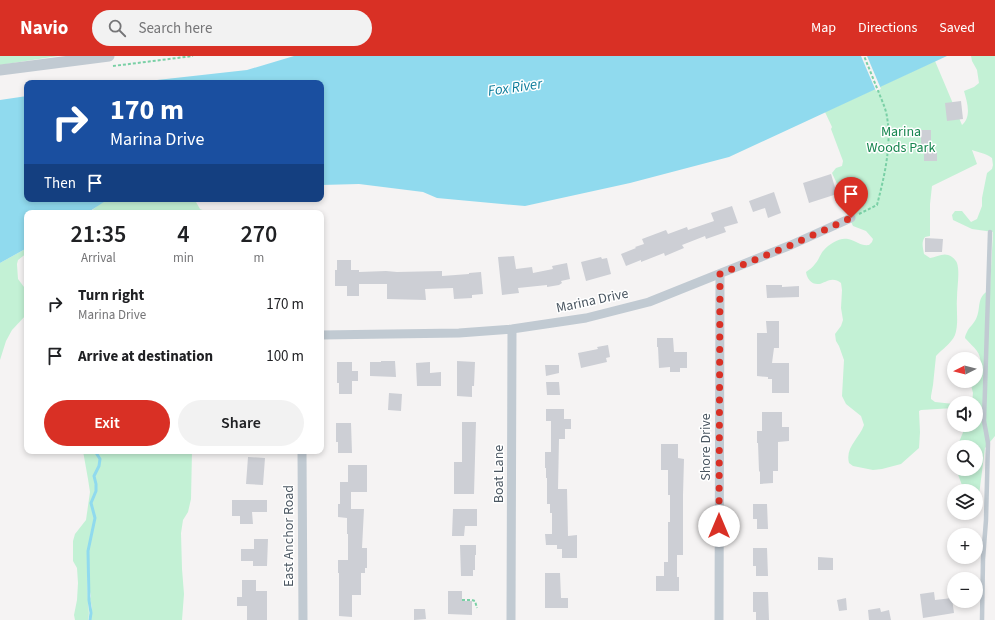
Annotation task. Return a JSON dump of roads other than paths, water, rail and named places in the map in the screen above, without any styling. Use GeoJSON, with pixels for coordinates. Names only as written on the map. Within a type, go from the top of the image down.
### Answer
{"type":"FeatureCollection","features":[{"type":"Feature","properties":{"kind":"street"},"geometry":{"type":"LineString","coordinates":[[0,70],[109,56]]}},
{"type":"Feature","properties":{"kind":"street","name":"Marina Drive"},"geometry":{"type":"LineString","coordinates":[[324,335],[459,333],[512,329],[586,318],[649,302],[791,245],[851,218]]}},
{"type":"Feature","properties":{"kind":"street","name":"Shore Drive"},"geometry":{"type":"LineString","coordinates":[[719,620],[720,274]]}},
{"type":"Feature","properties":{"kind":"street","name":"Boat Lane"},"geometry":{"type":"LineString","coordinates":[[511,620],[512,329]]}},
{"type":"Feature","properties":{"kind":"street","name":"East Anchor Road"},"geometry":{"type":"LineString","coordinates":[[302,454],[303,620]]}},
{"type":"Feature","properties":{"kind":"lane"},"geometry":{"type":"LineString","coordinates":[[982,620],[988,443],[984,421],[990,232]]}},
{"type":"Feature","properties":{"kind":"water","name":"Fox River"},"geometry":{"type":"Polygon","coordinates":[[[294,56],[947,56],[729,157],[630,183],[525,206],[437,198],[423,192],[359,184],[324,185],[324,80],[157,80],[247,70],[294,56]]]}},
{"type":"Feature","properties":{"kind":"water"},"geometry":{"type":"Polygon","coordinates":[[[24,96],[24,202],[104,202],[92,210],[24,210],[24,250],[0,263],[0,100],[24,96]]]}},
{"type":"Feature","properties":{"kind":"waterway"},"geometry":{"type":"LineString","coordinates":[[90,620],[91,613],[89,600],[88,551],[95,518],[91,503],[96,491],[94,476],[99,466],[100,459],[97,454]]}},
{"type":"Feature","properties":{"kind":"park label","name":"Marina Woods Park"},"geometry":{"type":"Point","coordinates":[901,140]}}]}
